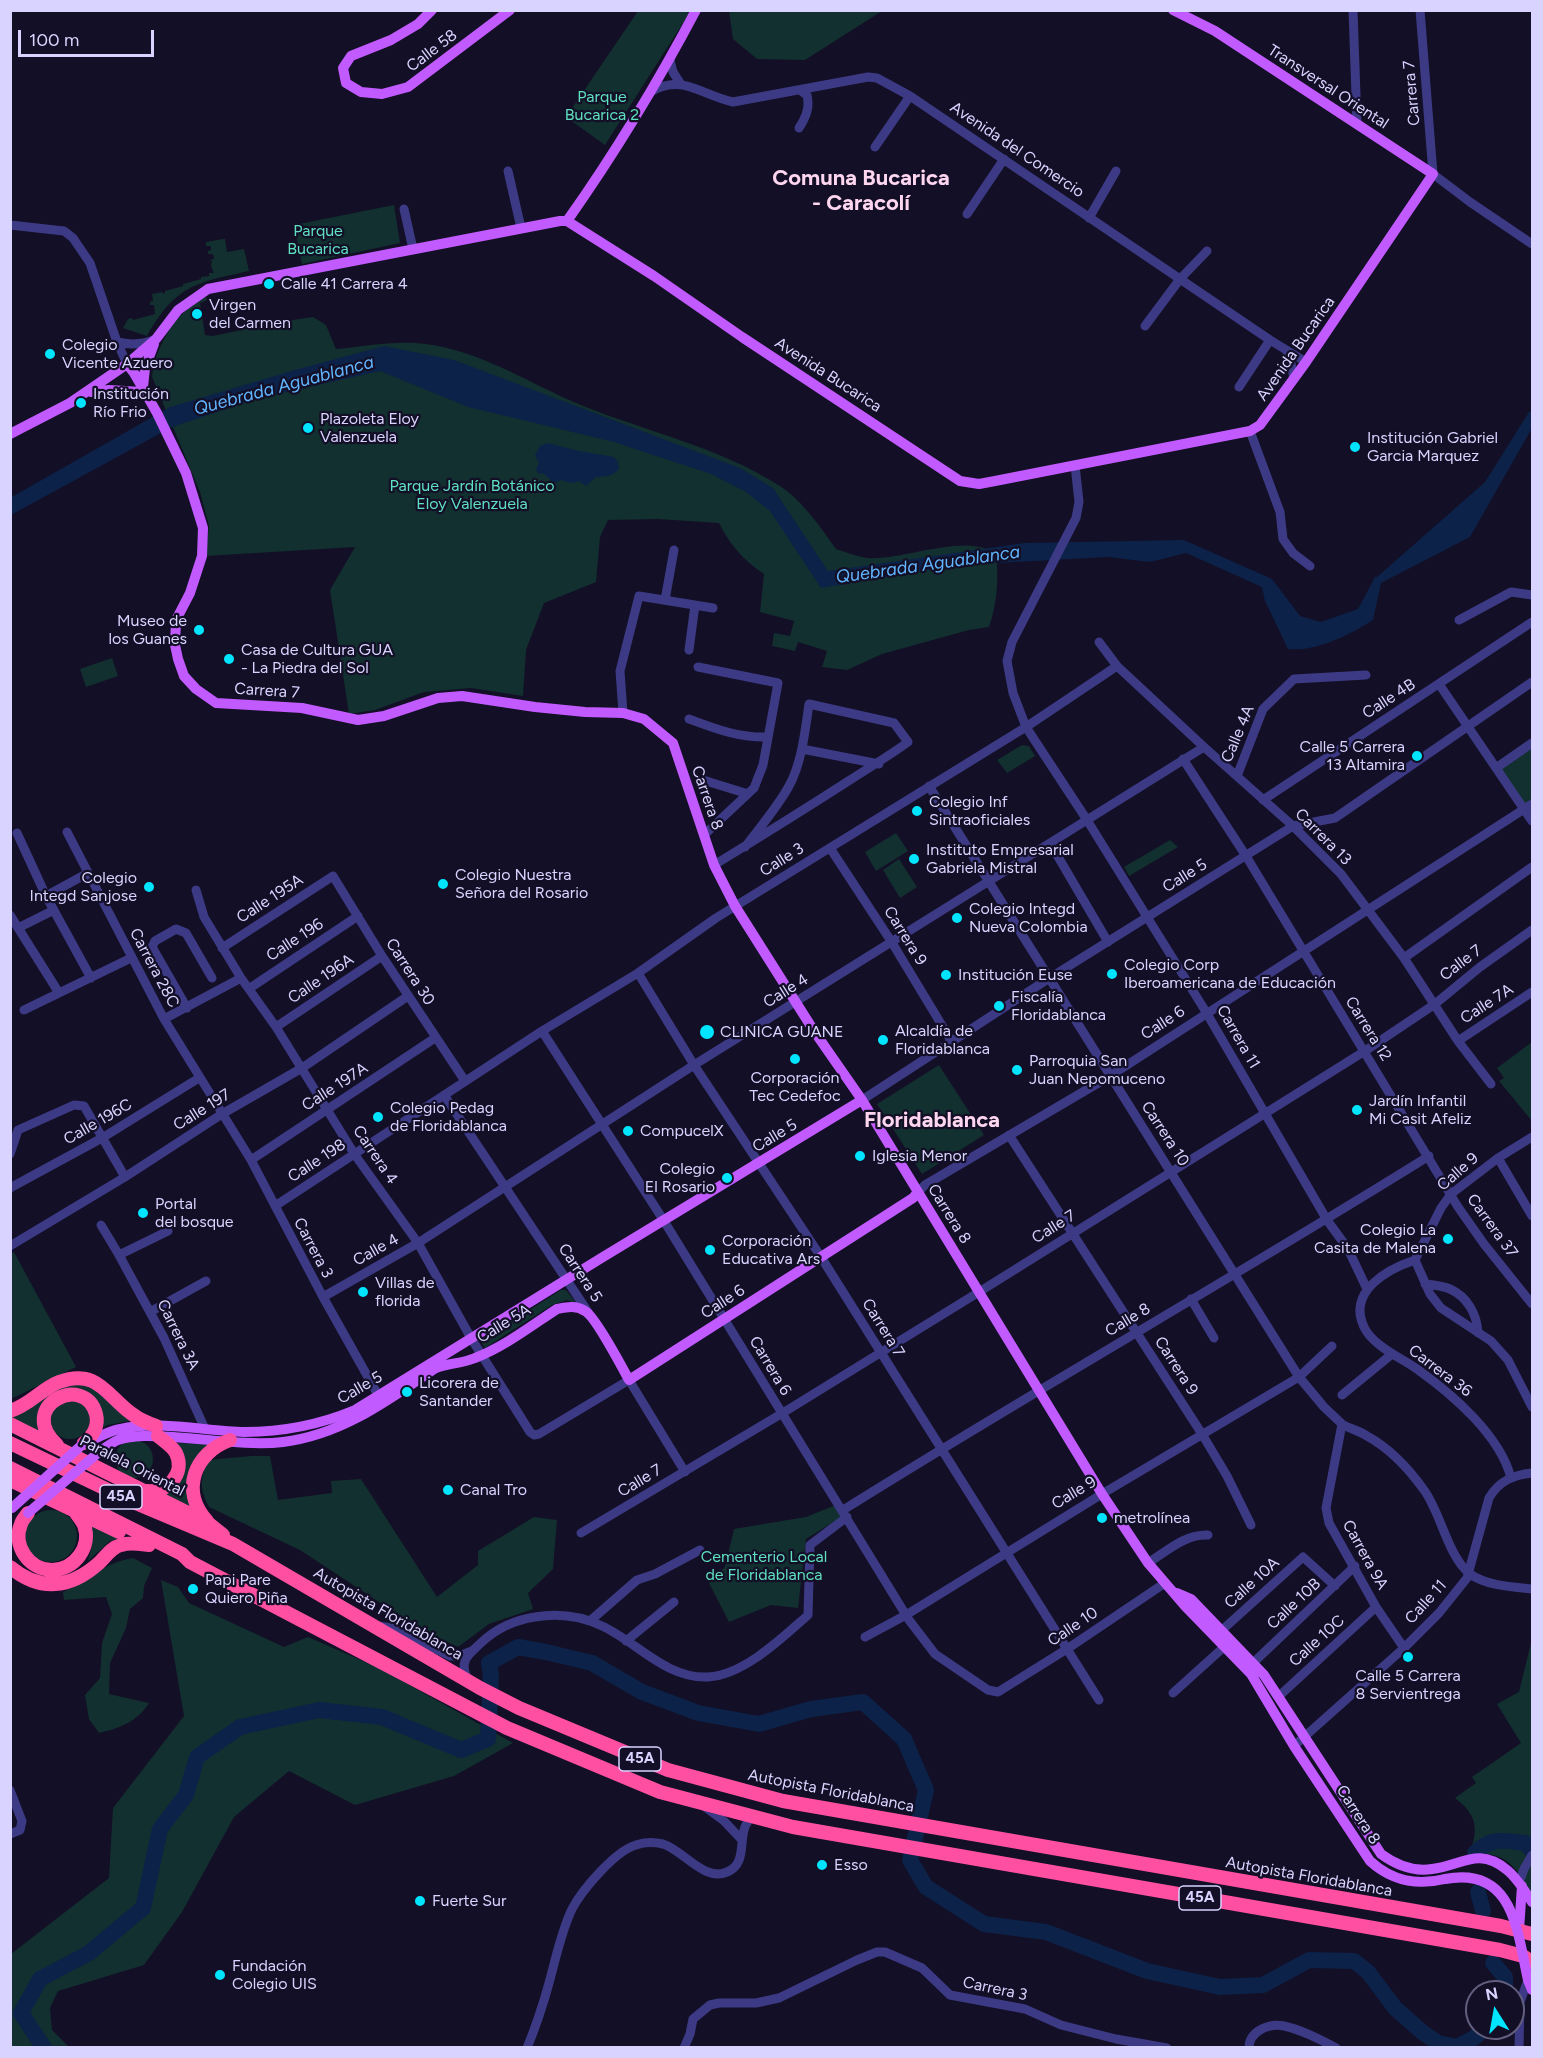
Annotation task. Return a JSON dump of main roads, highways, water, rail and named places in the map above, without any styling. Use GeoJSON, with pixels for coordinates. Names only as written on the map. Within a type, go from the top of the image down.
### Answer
{"type":"FeatureCollection","features":[{"type":"Feature","properties":{"kind":"highway"},"geometry":{"type":"LineString","coordinates":[[10,1411],[29,1403],[58,1382],[81,1379],[103,1387],[136,1418],[158,1431],[175,1451],[178,1462],[177,1473],[171,1483],[162,1490],[150,1491],[139,1488]]}},
{"type":"Feature","properties":{"kind":"highway"},"geometry":{"type":"LineString","coordinates":[[61,1448],[47,1433],[44,1420],[48,1407],[64,1395],[77,1395],[93,1407],[97,1420],[96,1427],[94,1433],[84,1443]]}},
{"type":"Feature","properties":{"kind":"highway","name":"Paralela Oriental"},"geometry":{"type":"LineString","coordinates":[[10,1424],[208,1523],[233,1544]]}},
{"type":"Feature","properties":{"kind":"highway"},"geometry":{"type":"LineString","coordinates":[[208,1523],[197,1508],[193,1480],[206,1454],[221,1443],[230,1440]]}},
{"type":"Feature","properties":{"kind":"highway","name":"Autopista Floridablanca"},"geometry":{"type":"LineString","coordinates":[[10,1443],[130,1501],[233,1544],[519,1708],[668,1770],[782,1801],[1526,1932]]}},
{"type":"Feature","properties":{"kind":"highway","name":"45A"},"geometry":{"type":"LineString","coordinates":[[10,1468],[182,1554],[190,1562]]}},
{"type":"Feature","properties":{"kind":"highway","name":"45A"},"geometry":{"type":"LineString","coordinates":[[10,1480],[76,1513],[190,1562],[507,1728],[660,1792],[793,1827],[1500,1950],[1523,1956],[1533,1962]]}},
{"type":"Feature","properties":{"kind":"highway"},"geometry":{"type":"LineString","coordinates":[[28,1512],[21,1523],[18,1536],[21,1549],[28,1560],[39,1568],[52,1570],[65,1568],[76,1561],[83,1550],[86,1537],[84,1524],[76,1513]]}},
{"type":"Feature","properties":{"kind":"highway"},"geometry":{"type":"LineString","coordinates":[[10,1567],[34,1582],[60,1583],[87,1572],[120,1545],[131,1543],[149,1545]]}},
{"type":"Feature","properties":{"kind":"main road","name":"Calle 58"},"geometry":{"type":"LineString","coordinates":[[432,10],[418,24],[391,40],[351,56],[343,68],[346,83],[361,92],[382,94],[408,87],[510,10]]}},
{"type":"Feature","properties":{"kind":"main road"},"geometry":{"type":"LineString","coordinates":[[10,434],[42,419],[129,367],[156,339],[178,310],[208,289],[553,221],[567,221],[607,165],[670,60],[696,10]]}},
{"type":"Feature","properties":{"kind":"main road","name":"Transversal Oriental"},"geometry":{"type":"LineString","coordinates":[[1173,10],[1206,25],[1433,174]]}},
{"type":"Feature","properties":{"kind":"main road","name":"Transversal Oriental"},"geometry":{"type":"LineString","coordinates":[[1190,10],[1206,25]]}},
{"type":"Feature","properties":{"kind":"main road","name":"Avenida Bucarica"},"geometry":{"type":"LineString","coordinates":[[567,221],[654,276],[960,481],[979,484],[1250,431],[1260,425],[1306,362],[1433,174]]}},
{"type":"Feature","properties":{"kind":"main road"},"geometry":{"type":"LineString","coordinates":[[87,392],[142,389],[145,368],[156,339]]}},
{"type":"Feature","properties":{"kind":"main road","name":"Carrera 7"},"geometry":{"type":"LineString","coordinates":[[129,367],[135,373],[189,483],[203,528],[202,556],[190,593],[176,620],[176,645],[184,676],[196,689],[216,703],[302,708],[357,720],[384,716],[438,698],[462,696],[585,712],[623,713],[644,719],[673,743]]}},
{"type":"Feature","properties":{"kind":"main road","name":"Carrera 8"},"geometry":{"type":"LineString","coordinates":[[673,743],[714,866],[735,906],[796,1003],[862,1100],[1102,1494],[1148,1563],[1185,1606],[1251,1674],[1294,1746],[1370,1861],[1397,1879],[1420,1883],[1458,1877],[1479,1879],[1502,1894],[1514,1917],[1530,1985]]}},
{"type":"Feature","properties":{"kind":"main road","name":"Calle 5"},"geometry":{"type":"LineString","coordinates":[[84,1443],[119,1429],[158,1431],[230,1440],[283,1442],[324,1433],[358,1419],[381,1399],[471,1338],[862,1100]]}},
{"type":"Feature","properties":{"kind":"main road","name":"Calle 6"},"geometry":{"type":"LineString","coordinates":[[629,1380],[913,1198],[918,1192]]}},
{"type":"Feature","properties":{"kind":"main road","name":"Calle 5A"},"geometry":{"type":"LineString","coordinates":[[434,1369],[444,1364],[462,1362],[482,1355],[557,1309],[575,1307],[588,1312]]}},
{"type":"Feature","properties":{"kind":"main road","name":"Carrera 5"},"geometry":{"type":"LineString","coordinates":[[588,1312],[629,1380]]}},
{"type":"Feature","properties":{"kind":"main road","name":"Calle 5"},"geometry":{"type":"LineString","coordinates":[[10,1525],[99,1452],[118,1440],[158,1431],[205,1429],[243,1432],[292,1429],[342,1416],[381,1399],[434,1369]]}},
{"type":"Feature","properties":{"kind":"main road"},"geometry":{"type":"LineString","coordinates":[[11,1509],[84,1443]]}},
{"type":"Feature","properties":{"kind":"main road","name":"Carrera 8"},"geometry":{"type":"LineString","coordinates":[[1174,1592],[1191,1599],[1252,1663],[1278,1696],[1380,1854],[1404,1867],[1418,1870],[1434,1869],[1475,1858],[1487,1860],[1503,1867],[1533,1902]]}},
{"type":"Feature","properties":{"kind":"main road"},"geometry":{"type":"LineString","coordinates":[[1397,1879],[1434,1869]]}},
{"type":"Feature","properties":{"kind":"main road"},"geometry":{"type":"LineString","coordinates":[[1519,1883],[1526,1932]]}},
{"type":"Feature","properties":{"kind":"water","name":"Quebrada Aguablanca"},"geometry":{"type":"Polygon","coordinates":[[[384,346],[454,360],[740,468],[773,488],[828,571],[1025,543],[1184,540],[1272,579],[1300,616],[1321,622],[1358,609],[1375,577],[1485,482],[1532,410],[1532,428],[1470,537],[1381,583],[1373,620],[1332,641],[1299,649],[1288,649],[1265,601],[1262,587],[1186,553],[1150,562],[1108,557],[960,565],[821,588],[770,511],[746,492],[711,474],[614,442],[468,407],[380,371],[260,398],[172,427],[11,515],[10,498],[170,407],[384,346]]]}},
{"type":"Feature","properties":{"kind":"water"},"geometry":{"type":"Polygon","coordinates":[[[547,443],[614,457],[619,469],[611,475],[596,477],[586,486],[579,481],[571,483],[561,480],[554,483],[536,470],[539,463],[535,455],[540,446],[547,443]]]}},
{"type":"Feature","properties":{"kind":"waterway"},"geometry":{"type":"LineString","coordinates":[[44,2048],[21,2013],[40,1979],[89,1953],[143,1908],[160,1829],[186,1795],[197,1757],[240,1727],[319,1710],[382,1717],[461,1750],[488,1739],[491,1676],[489,1663],[518,1647],[592,1663],[642,1692],[698,1713],[759,1724],[811,1709],[863,1702],[904,1739],[926,1790],[910,1860],[926,1887],[984,1924],[1046,1932],[1147,1971],[1220,1987],[1263,1985],[1309,1960],[1354,1961],[1368,1972],[1395,2008],[1438,2043],[1457,2047],[1470,2040]]}},
{"type":"Feature","properties":{"kind":"waterway"},"geometry":{"type":"LineString","coordinates":[[1475,1853],[1487,1844],[1499,1841],[1526,1843],[1532,1851]]}},
{"type":"Feature","properties":{"kind":"waterway"},"geometry":{"type":"LineString","coordinates":[[1478,1892],[1483,1911]]}},
{"type":"Feature","properties":{"kind":"waterway"},"geometry":{"type":"LineString","coordinates":[[1493,1963],[1505,1980]]}},
{"type":"Feature","properties":{"kind":"place","name":"Calle 41 Carrera 4"},"geometry":{"type":"Point","coordinates":[269,284]}},
{"type":"Feature","properties":{"kind":"place","name":"Virgen del Carmen"},"geometry":{"type":"Point","coordinates":[197,314]}},
{"type":"Feature","properties":{"kind":"place","name":"Colegio Vicente Azuero"},"geometry":{"type":"Point","coordinates":[50,354]}},
{"type":"Feature","properties":{"kind":"place","name":"Institución Río Frio"},"geometry":{"type":"Point","coordinates":[81,403]}},
{"type":"Feature","properties":{"kind":"place","name":"Plazoleta Eloy Valenzuela"},"geometry":{"type":"Point","coordinates":[308,428]}},
{"type":"Feature","properties":{"kind":"place","name":"Institución Gabriel Garcia Marquez"},"geometry":{"type":"Point","coordinates":[1355,447]}},
{"type":"Feature","properties":{"kind":"place","name":"Museo de los Guanes"},"geometry":{"type":"Point","coordinates":[199,630]}},
{"type":"Feature","properties":{"kind":"place","name":"Casa de Cultura GUA - La Piedra del Sol"},"geometry":{"type":"Point","coordinates":[229,659]}},
{"type":"Feature","properties":{"kind":"place","name":"Calle 5 Carrera 13 Altamira"},"geometry":{"type":"Point","coordinates":[1417,756]}},
{"type":"Feature","properties":{"kind":"place","name":"Colegio Inf Sintraoficiales"},"geometry":{"type":"Point","coordinates":[917,811]}},
{"type":"Feature","properties":{"kind":"place","name":"Instituto Empresarial Gabriela Mistral"},"geometry":{"type":"Point","coordinates":[914,859]}},
{"type":"Feature","properties":{"kind":"place","name":"Colegio Nuestra Señora del Rosario"},"geometry":{"type":"Point","coordinates":[443,884]}},
{"type":"Feature","properties":{"kind":"place","name":"Colegio Integd Sanjose"},"geometry":{"type":"Point","coordinates":[149,887]}},
{"type":"Feature","properties":{"kind":"place","name":"Colegio Integd Nueva Colombia"},"geometry":{"type":"Point","coordinates":[957,918]}},
{"type":"Feature","properties":{"kind":"place","name":"Colegio Corp Iberoamericana de Educación"},"geometry":{"type":"Point","coordinates":[1112,974]}},
{"type":"Feature","properties":{"kind":"place","name":"Institución Euse"},"geometry":{"type":"Point","coordinates":[946,975]}},
{"type":"Feature","properties":{"kind":"place","name":"Fiscalía Floridablanca"},"geometry":{"type":"Point","coordinates":[999,1006]}},
{"type":"Feature","properties":{"kind":"place","name":"CLINICA GUANE"},"geometry":{"type":"Point","coordinates":[707,1032]}},
{"type":"Feature","properties":{"kind":"place","name":"Alcaldía de Floridablanca"},"geometry":{"type":"Point","coordinates":[883,1040]}},
{"type":"Feature","properties":{"kind":"place","name":"Corporación Tec Cedefoc"},"geometry":{"type":"Point","coordinates":[795,1059]}},
{"type":"Feature","properties":{"kind":"place","name":"Parroquia San Juan Nepomuceno"},"geometry":{"type":"Point","coordinates":[1017,1070]}},
{"type":"Feature","properties":{"kind":"place","name":"Jardín Infantil Mi Casit Afeliz"},"geometry":{"type":"Point","coordinates":[1357,1110]}},
{"type":"Feature","properties":{"kind":"place","name":"Colegio Pedag de Floridablanca"},"geometry":{"type":"Point","coordinates":[378,1117]}},
{"type":"Feature","properties":{"kind":"place","name":"CompucelX"},"geometry":{"type":"Point","coordinates":[628,1131]}},
{"type":"Feature","properties":{"kind":"place","name":"Iglesia Menor"},"geometry":{"type":"Point","coordinates":[860,1156]}},
{"type":"Feature","properties":{"kind":"place","name":"Colegio El Rosario"},"geometry":{"type":"Point","coordinates":[727,1178]}},
{"type":"Feature","properties":{"kind":"place","name":"Portal del bosque"},"geometry":{"type":"Point","coordinates":[143,1213]}},
{"type":"Feature","properties":{"kind":"place","name":"Colegio La Casita de Malena"},"geometry":{"type":"Point","coordinates":[1448,1239]}},
{"type":"Feature","properties":{"kind":"place","name":"Corporación Educativa Ars"},"geometry":{"type":"Point","coordinates":[710,1250]}},
{"type":"Feature","properties":{"kind":"place","name":"Villas de florida"},"geometry":{"type":"Point","coordinates":[363,1292]}},
{"type":"Feature","properties":{"kind":"place","name":"Licorera de Santander"},"geometry":{"type":"Point","coordinates":[407,1392]}},
{"type":"Feature","properties":{"kind":"place","name":"Canal Tro"},"geometry":{"type":"Point","coordinates":[448,1490]}},
{"type":"Feature","properties":{"kind":"place","name":"metrolínea"},"geometry":{"type":"Point","coordinates":[1102,1518]}},
{"type":"Feature","properties":{"kind":"place","name":"Papi Pare Quiero Piña"},"geometry":{"type":"Point","coordinates":[193,1589]}},
{"type":"Feature","properties":{"kind":"place","name":"Calle 5 Carrera 8 Servientrega"},"geometry":{"type":"Point","coordinates":[1408,1657]}},
{"type":"Feature","properties":{"kind":"place","name":"Esso"},"geometry":{"type":"Point","coordinates":[822,1865]}},
{"type":"Feature","properties":{"kind":"place","name":"Fuerte Sur"},"geometry":{"type":"Point","coordinates":[420,1901]}},
{"type":"Feature","properties":{"kind":"place","name":"Fundación Colegio UIS"},"geometry":{"type":"Point","coordinates":[220,1975]}},
{"type":"Feature","properties":{"kind":"district","name":"Comuna Bucarica - Caracolí"},"geometry":{"type":"Point","coordinates":[861,192]}},
{"type":"Feature","properties":{"kind":"district","name":"Floridablanca"},"geometry":{"type":"Point","coordinates":[932,1121]}},
{"type":"Feature","properties":{"kind":"park label","name":"Parque Bucarica 2"},"geometry":{"type":"Point","coordinates":[602,106]}},
{"type":"Feature","properties":{"kind":"park label","name":"Parque Bucarica"},"geometry":{"type":"Point","coordinates":[318,240]}},
{"type":"Feature","properties":{"kind":"park label","name":"Parque Jardín Botánico Eloy Valenzuela"},"geometry":{"type":"Point","coordinates":[472,495]}},
{"type":"Feature","properties":{"kind":"park label","name":"Cementerio Local de Floridablanca"},"geometry":{"type":"Point","coordinates":[764,1566]}}]}
